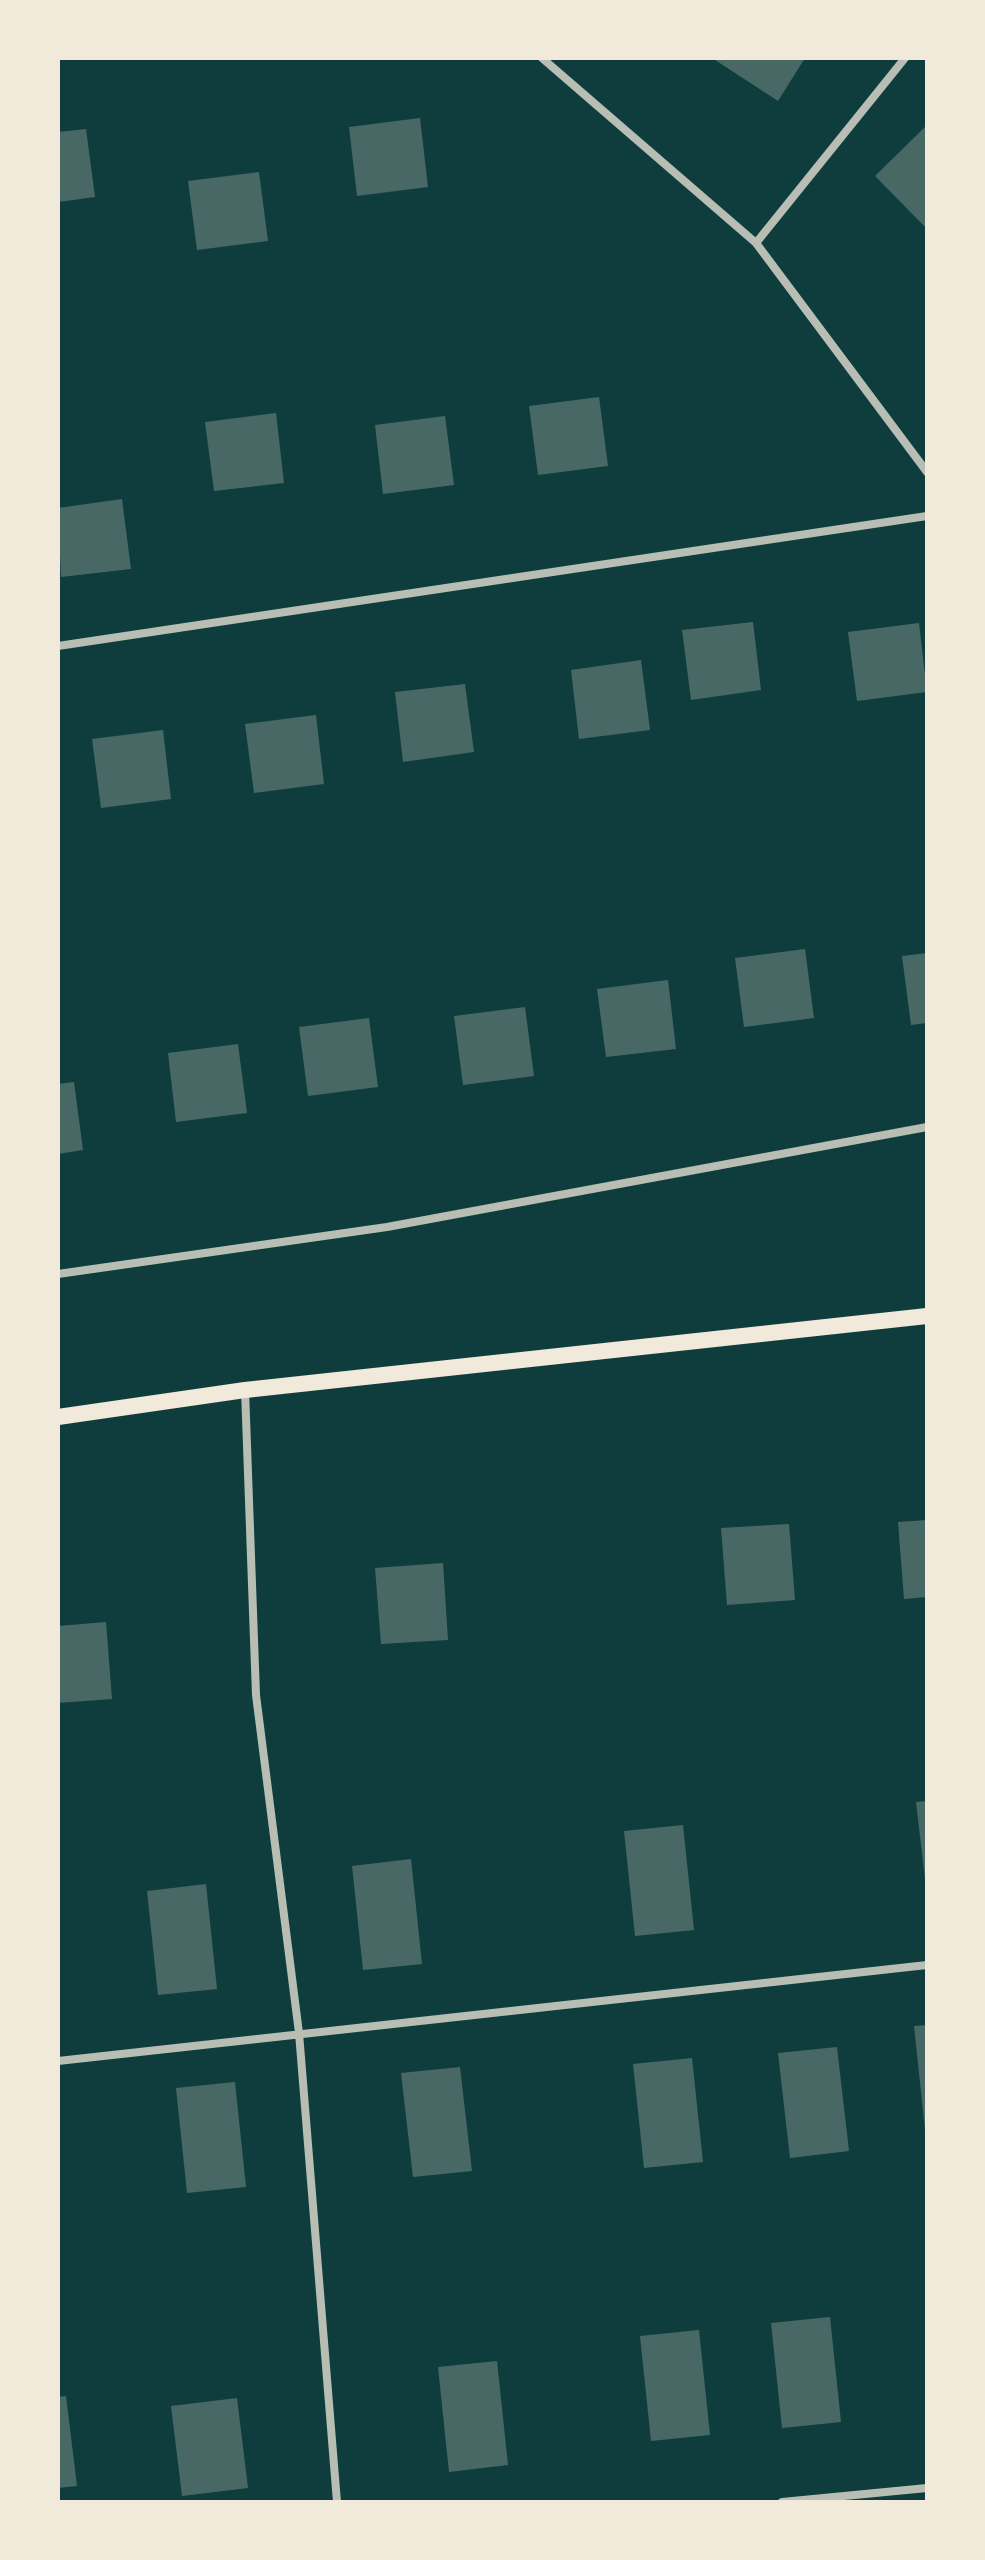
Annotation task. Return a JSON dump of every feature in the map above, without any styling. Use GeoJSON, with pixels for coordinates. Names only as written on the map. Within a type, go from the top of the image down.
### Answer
{"type":"FeatureCollection","features":[{"type":"Feature","properties":{"kind":"main road"},"geometry":{"type":"LineString","coordinates":[[58,1417],[245,1390],[927,1316]]}},
{"type":"Feature","properties":{"kind":"street"},"geometry":{"type":"LineString","coordinates":[[542,58],[756,243],[927,472]]}},
{"type":"Feature","properties":{"kind":"street"},"geometry":{"type":"LineString","coordinates":[[756,243],[905,58]]}},
{"type":"Feature","properties":{"kind":"street"},"geometry":{"type":"LineString","coordinates":[[58,646],[927,516]]}},
{"type":"Feature","properties":{"kind":"street"},"geometry":{"type":"LineString","coordinates":[[58,1274],[387,1227],[927,1127]]}},
{"type":"Feature","properties":{"kind":"street"},"geometry":{"type":"LineString","coordinates":[[245,1390],[256,1695],[299,2033],[337,2502]]}},
{"type":"Feature","properties":{"kind":"street"},"geometry":{"type":"LineString","coordinates":[[58,2061],[299,2033],[719,1991],[927,1965]]}},
{"type":"Feature","properties":{"kind":"street"},"geometry":{"type":"LineString","coordinates":[[782,2502],[927,2488]]}},
{"type":"Feature","properties":{"kind":"building"},"geometry":{"type":"Polygon","coordinates":[[[712,58],[805,58],[778,101],[712,58]]]}},
{"type":"Feature","properties":{"kind":"building"},"geometry":{"type":"Polygon","coordinates":[[[420,118],[428,187],[357,196],[349,127],[420,118]]]}},
{"type":"Feature","properties":{"kind":"building"},"geometry":{"type":"Polygon","coordinates":[[[927,125],[927,229],[875,176],[927,125]]]}},
{"type":"Feature","properties":{"kind":"building"},"geometry":{"type":"Polygon","coordinates":[[[86,129],[95,197],[58,202],[58,132],[86,129]]]}},
{"type":"Feature","properties":{"kind":"building"},"geometry":{"type":"Polygon","coordinates":[[[259,172],[268,241],[197,250],[188,181],[259,172]]]}},
{"type":"Feature","properties":{"kind":"building"},"geometry":{"type":"Polygon","coordinates":[[[599,397],[608,466],[538,475],[529,406],[599,397]]]}},
{"type":"Feature","properties":{"kind":"building"},"geometry":{"type":"Polygon","coordinates":[[[276,413],[284,483],[214,491],[205,422],[276,413]]]}},
{"type":"Feature","properties":{"kind":"building"},"geometry":{"type":"Polygon","coordinates":[[[445,416],[454,485],[383,494],[375,425],[445,416]]]}},
{"type":"Feature","properties":{"kind":"building"},"geometry":{"type":"Polygon","coordinates":[[[122,499],[131,569],[61,577],[58,508],[122,499]]]}},
{"type":"Feature","properties":{"kind":"building"},"geometry":{"type":"Polygon","coordinates":[[[753,622],[761,690],[691,700],[682,630],[753,622]]]}},
{"type":"Feature","properties":{"kind":"building"},"geometry":{"type":"Polygon","coordinates":[[[919,623],[927,692],[857,701],[848,632],[919,623]]]}},
{"type":"Feature","properties":{"kind":"building"},"geometry":{"type":"Polygon","coordinates":[[[641,660],[650,730],[579,739],[571,670],[641,660]]]}},
{"type":"Feature","properties":{"kind":"building"},"geometry":{"type":"Polygon","coordinates":[[[465,684],[474,752],[403,762],[395,692],[465,684]]]}},
{"type":"Feature","properties":{"kind":"building"},"geometry":{"type":"Polygon","coordinates":[[[316,715],[324,784],[254,793],[245,724],[316,715]]]}},
{"type":"Feature","properties":{"kind":"building"},"geometry":{"type":"Polygon","coordinates":[[[163,730],[171,799],[101,808],[92,739],[163,730]]]}},
{"type":"Feature","properties":{"kind":"building"},"geometry":{"type":"Polygon","coordinates":[[[805,949],[814,1018],[744,1027],[735,958],[805,949]]]}},
{"type":"Feature","properties":{"kind":"building"},"geometry":{"type":"Polygon","coordinates":[[[927,953],[927,1023],[911,1025],[902,956],[927,953]]]}},
{"type":"Feature","properties":{"kind":"building"},"geometry":{"type":"Polygon","coordinates":[[[668,980],[676,1049],[606,1057],[597,989],[668,980]]]}},
{"type":"Feature","properties":{"kind":"building"},"geometry":{"type":"Polygon","coordinates":[[[525,1007],[534,1076],[463,1085],[454,1016],[525,1007]]]}},
{"type":"Feature","properties":{"kind":"building"},"geometry":{"type":"Polygon","coordinates":[[[369,1018],[378,1087],[308,1096],[299,1027],[369,1018]]]}},
{"type":"Feature","properties":{"kind":"building"},"geometry":{"type":"Polygon","coordinates":[[[238,1044],[247,1113],[176,1122],[168,1053],[238,1044]]]}},
{"type":"Feature","properties":{"kind":"building"},"geometry":{"type":"Polygon","coordinates":[[[74,1082],[83,1150],[58,1154],[58,1084],[74,1082]]]}},
{"type":"Feature","properties":{"kind":"building"},"geometry":{"type":"Polygon","coordinates":[[[927,1520],[927,1597],[904,1599],[898,1522],[927,1520]]]}},
{"type":"Feature","properties":{"kind":"building"},"geometry":{"type":"Polygon","coordinates":[[[789,1524],[795,1600],[727,1605],[721,1528],[789,1524]]]}},
{"type":"Feature","properties":{"kind":"building"},"geometry":{"type":"Polygon","coordinates":[[[443,1563],[448,1640],[381,1644],[375,1568],[443,1563]]]}},
{"type":"Feature","properties":{"kind":"building"},"geometry":{"type":"Polygon","coordinates":[[[106,1622],[112,1699],[58,1703],[58,1626],[106,1622]]]}},
{"type":"Feature","properties":{"kind":"building"},"geometry":{"type":"Polygon","coordinates":[[[927,1801],[927,1879],[925,1879],[916,1802],[927,1801]]]}},
{"type":"Feature","properties":{"kind":"building"},"geometry":{"type":"Polygon","coordinates":[[[683,1825],[694,1930],[635,1936],[624,1831],[683,1825]]]}},
{"type":"Feature","properties":{"kind":"building"},"geometry":{"type":"Polygon","coordinates":[[[411,1859],[422,1964],[363,1970],[352,1866],[411,1859]]]}},
{"type":"Feature","properties":{"kind":"building"},"geometry":{"type":"Polygon","coordinates":[[[206,1884],[217,1989],[158,1995],[147,1891],[206,1884]]]}},
{"type":"Feature","properties":{"kind":"building"},"geometry":{"type":"Polygon","coordinates":[[[927,2025],[927,2130],[925,2130],[914,2026],[927,2025]]]}},
{"type":"Feature","properties":{"kind":"building"},"geometry":{"type":"Polygon","coordinates":[[[837,2047],[849,2151],[790,2158],[778,2053],[837,2047]]]}},
{"type":"Feature","properties":{"kind":"building"},"geometry":{"type":"Polygon","coordinates":[[[692,2058],[703,2162],[644,2168],[633,2064],[692,2058]]]}},
{"type":"Feature","properties":{"kind":"building"},"geometry":{"type":"Polygon","coordinates":[[[460,2067],[472,2171],[413,2177],[401,2073],[460,2067]]]}},
{"type":"Feature","properties":{"kind":"building"},"geometry":{"type":"Polygon","coordinates":[[[235,2082],[246,2187],[187,2193],[176,2088],[235,2082]]]}},
{"type":"Feature","properties":{"kind":"building"},"geometry":{"type":"Polygon","coordinates":[[[830,2317],[841,2422],[782,2428],[771,2323],[830,2317]]]}},
{"type":"Feature","properties":{"kind":"building"},"geometry":{"type":"Polygon","coordinates":[[[699,2330],[710,2435],[651,2441],[640,2336],[699,2330]]]}},
{"type":"Feature","properties":{"kind":"building"},"geometry":{"type":"Polygon","coordinates":[[[497,2361],[508,2465],[449,2472],[438,2367],[497,2361]]]}},
{"type":"Feature","properties":{"kind":"building"},"geometry":{"type":"Polygon","coordinates":[[[66,2396],[77,2486],[58,2488],[58,2397],[66,2396]]]}},
{"type":"Feature","properties":{"kind":"building"},"geometry":{"type":"Polygon","coordinates":[[[237,2398],[248,2488],[182,2496],[171,2406],[237,2398]]]}}]}
